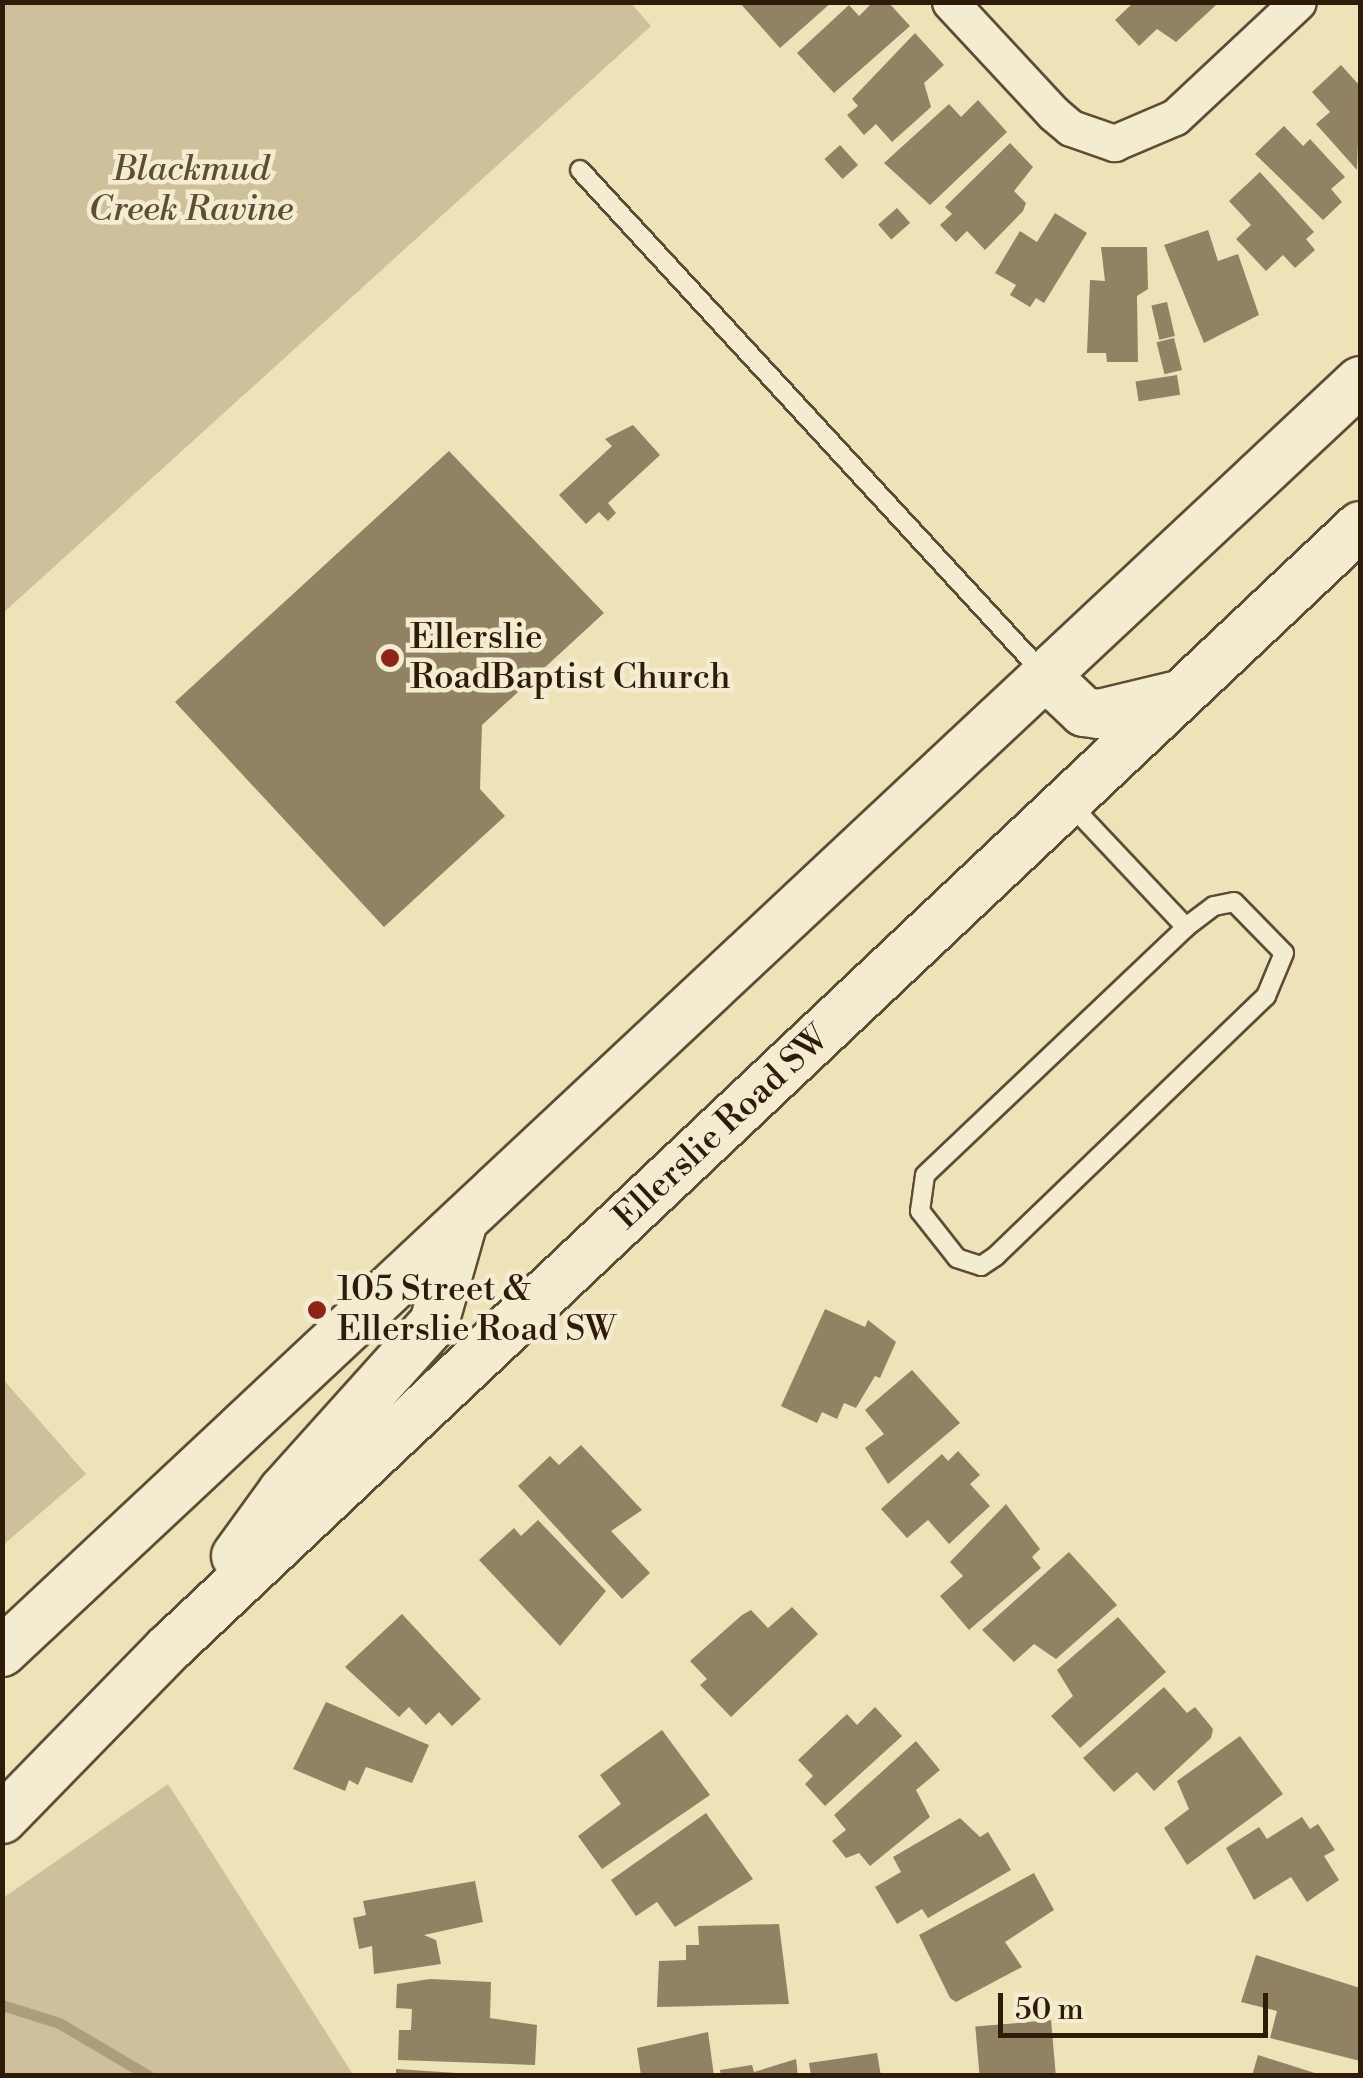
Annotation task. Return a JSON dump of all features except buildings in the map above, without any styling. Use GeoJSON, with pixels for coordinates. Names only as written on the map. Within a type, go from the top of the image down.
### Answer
{"type":"FeatureCollection","features":[{"type":"Feature","properties":{"kind":"main road"},"geometry":{"type":"LineString","coordinates":[[2,1652],[1049,679],[1360,381]]}},
{"type":"Feature","properties":{"kind":"main road","name":"Ellerslie Road SW"},"geometry":{"type":"LineString","coordinates":[[2,1819],[56,1769],[169,1648],[1360,526]]}},
{"type":"Feature","properties":{"kind":"main road"},"geometry":{"type":"LineString","coordinates":[[1049,679],[1084,712],[1100,714],[1132,711],[1182,694]]}},
{"type":"Feature","properties":{"kind":"main road"},"geometry":{"type":"LineString","coordinates":[[169,1648],[282,1491],[434,1323],[463,1222]]}},
{"type":"Feature","properties":{"kind":"street"},"geometry":{"type":"LineString","coordinates":[[950,2],[1053,113],[1071,128],[1114,143],[1176,116],[1298,2]]}},
{"type":"Feature","properties":{"kind":"lane"},"geometry":{"type":"LineString","coordinates":[[580,170],[1049,679]]}},
{"type":"Feature","properties":{"kind":"lane"},"geometry":{"type":"LineString","coordinates":[[1068,802],[1186,927]]}},
{"type":"Feature","properties":{"kind":"lane"},"geometry":{"type":"LineString","coordinates":[[1234,902],[1284,953],[1266,996],[996,1256],[980,1266],[956,1258],[920,1211],[925,1175],[1186,927],[1214,906],[1234,902]]}},
{"type":"Feature","properties":{"kind":"green space","name":"Blackmud Creek Ravine"},"geometry":{"type":"Polygon","coordinates":[[[3,2],[630,2],[651,26],[3,613],[3,2]]]}},
{"type":"Feature","properties":{"kind":"green space"},"geometry":{"type":"Polygon","coordinates":[[[2,1378],[86,1474],[3,1545],[2,1545],[2,1378]]]}},
{"type":"Feature","properties":{"kind":"green space"},"geometry":{"type":"Polygon","coordinates":[[[168,1784],[352,2075],[3,2075],[3,1898],[168,1784]]]}},
{"type":"Feature","properties":{"kind":"waterway"},"geometry":{"type":"LineString","coordinates":[[2,2005],[59,2023],[149,2076]]}},
{"type":"Feature","properties":{"kind":"place","name":"Ellerslie RoadBaptist Church"},"geometry":{"type":"Point","coordinates":[390,658]}},
{"type":"Feature","properties":{"kind":"place","name":"105 Street & Ellerslie Road SW"},"geometry":{"type":"Point","coordinates":[317,1310]}}]}
